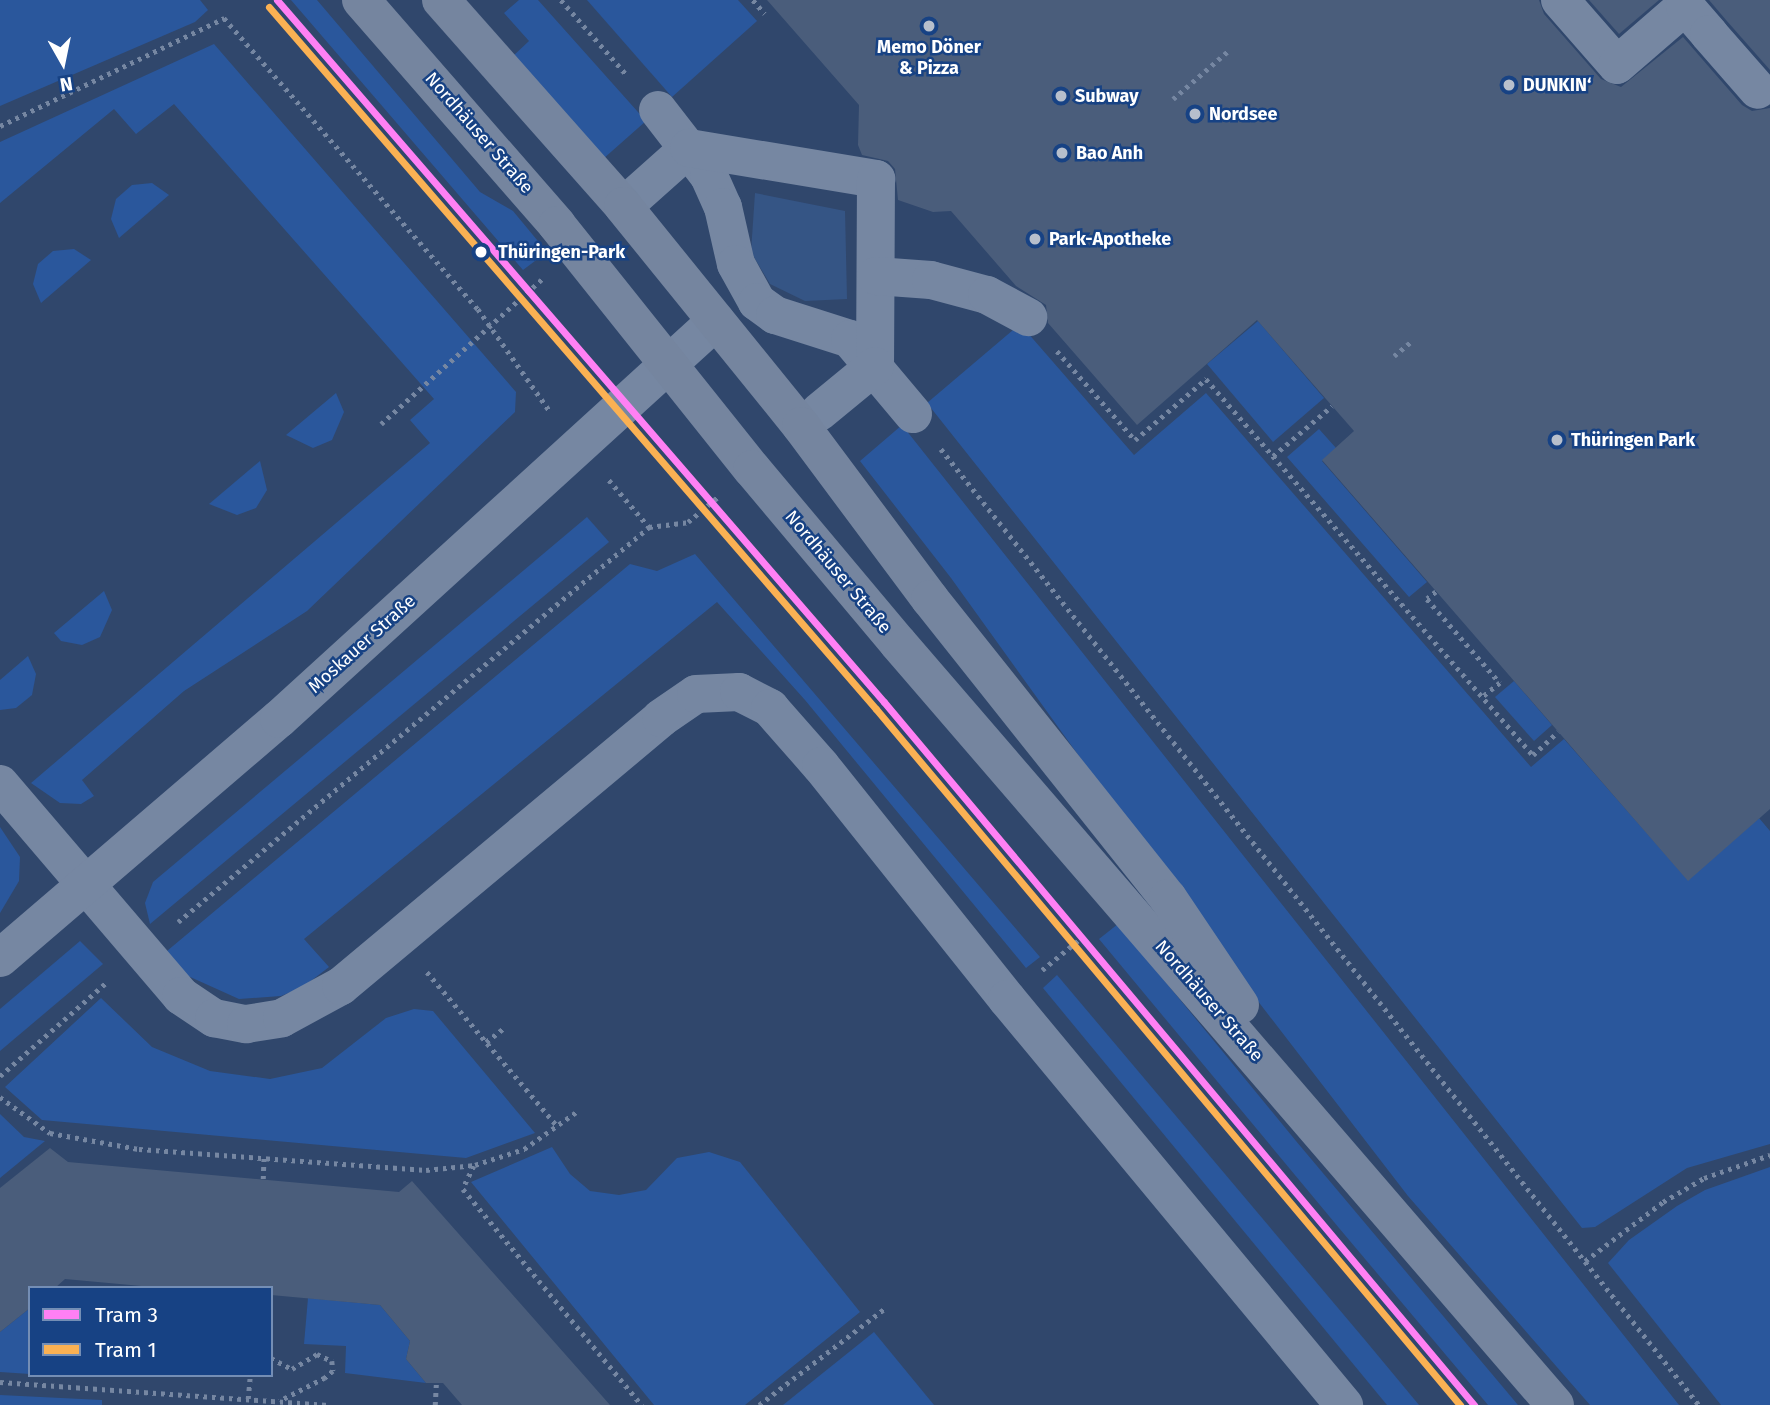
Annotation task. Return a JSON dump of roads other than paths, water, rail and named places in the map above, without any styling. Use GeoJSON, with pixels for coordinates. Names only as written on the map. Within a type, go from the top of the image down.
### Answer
{"type":"FeatureCollection","features":[{"type":"Feature","properties":{"kind":"main road","name":"Nordhäuser Straße"},"geometry":{"type":"LineString","coordinates":[[360,0],[477,129],[898,643],[1326,1136],[1555,1405]]}},
{"type":"Feature","properties":{"kind":"main road","name":"Nordhäuser Straße"},"geometry":{"type":"LineString","coordinates":[[441,0],[623,206],[1168,898],[1326,1136]]}},
{"type":"Feature","properties":{"kind":"street"},"geometry":{"type":"LineString","coordinates":[[1560,0],[1617,65],[1685,6],[1764,97]]}},
{"type":"Feature","properties":{"kind":"street"},"geometry":{"type":"LineString","coordinates":[[658,110],[688,148],[723,207],[736,264],[757,302],[775,315],[850,339],[913,414]]}},
{"type":"Feature","properties":{"kind":"street"},"geometry":{"type":"LineString","coordinates":[[634,197],[688,148]]}},
{"type":"Feature","properties":{"kind":"street"},"geometry":{"type":"LineString","coordinates":[[688,148],[876,179],[875,366],[819,412]]}},
{"type":"Feature","properties":{"kind":"street"},"geometry":{"type":"LineString","coordinates":[[876,276],[931,280],[987,295],[1028,317]]}},
{"type":"Feature","properties":{"kind":"street","name":"Moskauer Straße"},"geometry":{"type":"LineString","coordinates":[[0,958],[289,710],[716,321]]}},
{"type":"Feature","properties":{"kind":"street"},"geometry":{"type":"LineString","coordinates":[[0,784],[181,996],[214,1018],[246,1024],[282,1018],[315,1004],[661,718],[696,694],[739,692],[770,708],[821,766],[1007,999],[1344,1405]]}},
{"type":"Feature","properties":{"kind":"tram line","name":"3"},"geometry":{"type":"LineString","coordinates":[[277,0],[884,702],[1474,1405]]}},
{"type":"Feature","properties":{"kind":"tram line","name":"1"},"geometry":{"type":"LineString","coordinates":[[269,7],[876,709],[1460,1405]]}},
{"type":"Feature","properties":{"kind":"place","name":"Memo Döner & Pizza"},"geometry":{"type":"Point","coordinates":[929,26]}},
{"type":"Feature","properties":{"kind":"place","name":"DUNKIN‘"},"geometry":{"type":"Point","coordinates":[1509,85]}},
{"type":"Feature","properties":{"kind":"place","name":"Subway"},"geometry":{"type":"Point","coordinates":[1061,96]}},
{"type":"Feature","properties":{"kind":"place","name":"Nordsee"},"geometry":{"type":"Point","coordinates":[1195,114]}},
{"type":"Feature","properties":{"kind":"place","name":"Bao Anh"},"geometry":{"type":"Point","coordinates":[1062,153]}},
{"type":"Feature","properties":{"kind":"place","name":"Park-Apotheke"},"geometry":{"type":"Point","coordinates":[1035,239]}},
{"type":"Feature","properties":{"kind":"place","name":"Thüringen-Park"},"geometry":{"type":"Point","coordinates":[481,252]}},
{"type":"Feature","properties":{"kind":"place","name":"Thüringen Park"},"geometry":{"type":"Point","coordinates":[1557,440]}}]}
